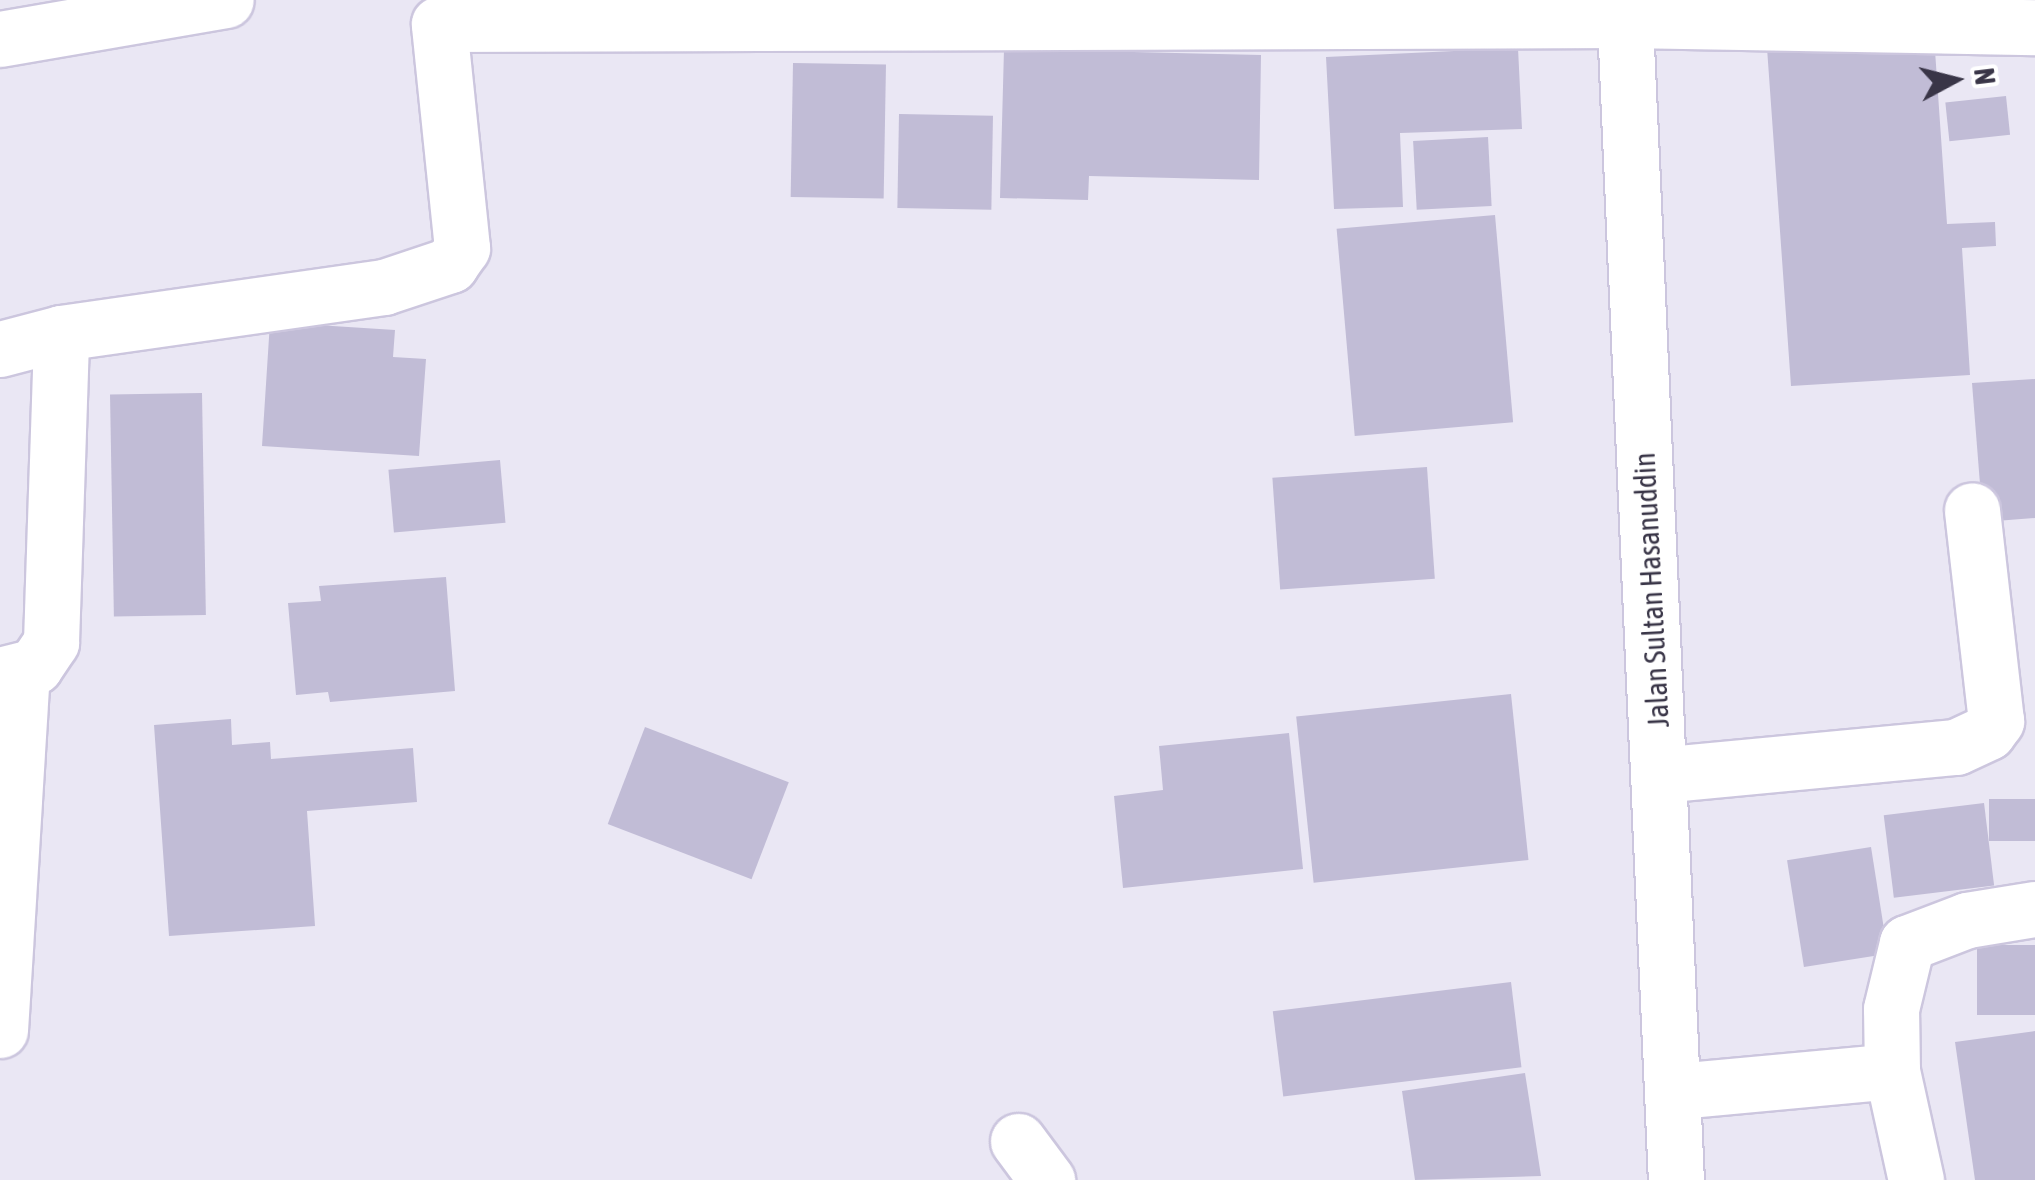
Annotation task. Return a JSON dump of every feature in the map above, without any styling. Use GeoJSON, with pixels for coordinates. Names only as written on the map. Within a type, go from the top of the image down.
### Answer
{"type":"FeatureCollection","features":[{"type":"Feature","properties":{"kind":"street"},"geometry":{"type":"LineString","coordinates":[[0,39],[226,0]]}},
{"type":"Feature","properties":{"kind":"street"},"geometry":{"type":"LineString","coordinates":[[0,348],[61,333],[384,286],[450,265],[462,248],[432,12],[1625,10],[2035,27]]}},
{"type":"Feature","properties":{"kind":"street","name":"Jalan Sultan Hasanuddin"},"geometry":{"type":"LineString","coordinates":[[1625,10],[1676,1091],[1676,1180]]}},
{"type":"Feature","properties":{"kind":"street"},"geometry":{"type":"LineString","coordinates":[[0,1030],[11,673],[35,666],[51,642],[61,333]]}},
{"type":"Feature","properties":{"kind":"street"},"geometry":{"type":"LineString","coordinates":[[1659,774],[1956,747],[1988,732],[1996,721],[1972,510]]}},
{"type":"Feature","properties":{"kind":"street"},"geometry":{"type":"LineString","coordinates":[[1916,1180],[1892,1071],[1891,1008],[1907,943],[1967,920],[2035,909]]}},
{"type":"Feature","properties":{"kind":"street"},"geometry":{"type":"LineString","coordinates":[[1676,1091],[1892,1071]]}},
{"type":"Feature","properties":{"kind":"building"},"geometry":{"type":"Polygon","coordinates":[[[1934,36],[1947,224],[1995,222],[1996,246],[1962,248],[1970,375],[1791,386],[1767,48],[1934,36]]]}},
{"type":"Feature","properties":{"kind":"building"},"geometry":{"type":"Polygon","coordinates":[[[1518,48],[1522,129],[1400,133],[1403,207],[1334,209],[1326,57],[1518,48]]]}},
{"type":"Feature","properties":{"kind":"building"},"geometry":{"type":"Polygon","coordinates":[[[1004,49],[1261,55],[1259,180],[1089,176],[1088,200],[1000,198],[1004,49]]]}},
{"type":"Feature","properties":{"kind":"building"},"geometry":{"type":"Polygon","coordinates":[[[793,63],[886,65],[884,199],[791,197],[793,63]]]}},
{"type":"Feature","properties":{"kind":"building"},"geometry":{"type":"Polygon","coordinates":[[[2006,96],[2010,135],[1949,141],[1945,102],[2006,96]]]}},
{"type":"Feature","properties":{"kind":"building"},"geometry":{"type":"Polygon","coordinates":[[[899,114],[993,116],[991,210],[897,208],[899,114]]]}},
{"type":"Feature","properties":{"kind":"building"},"geometry":{"type":"Polygon","coordinates":[[[1488,137],[1492,206],[1417,210],[1413,141],[1488,137]]]}},
{"type":"Feature","properties":{"kind":"building"},"geometry":{"type":"Polygon","coordinates":[[[1495,215],[1513,422],[1355,436],[1337,229],[1495,215]]]}},
{"type":"Feature","properties":{"kind":"building"},"geometry":{"type":"Polygon","coordinates":[[[270,322],[395,330],[393,357],[426,359],[419,456],[262,446],[270,322]]]}},
{"type":"Feature","properties":{"kind":"building"},"geometry":{"type":"Polygon","coordinates":[[[2035,379],[2035,518],[1983,522],[1972,383],[2035,379]]]}},
{"type":"Feature","properties":{"kind":"building"},"geometry":{"type":"Polygon","coordinates":[[[202,393],[206,615],[114,617],[110,395],[202,393]]]}},
{"type":"Feature","properties":{"kind":"building"},"geometry":{"type":"Polygon","coordinates":[[[500,460],[505,523],[394,533],[388,470],[500,460]]]}},
{"type":"Feature","properties":{"kind":"building"},"geometry":{"type":"Polygon","coordinates":[[[1427,467],[1435,579],[1280,590],[1272,478],[1427,467]]]}},
{"type":"Feature","properties":{"kind":"building"},"geometry":{"type":"Polygon","coordinates":[[[446,577],[455,691],[330,702],[328,692],[296,695],[288,603],[321,601],[319,586],[446,577]]]}},
{"type":"Feature","properties":{"kind":"building"},"geometry":{"type":"Polygon","coordinates":[[[1511,694],[1528,860],[1314,883],[1296,717],[1511,694]]]}},
{"type":"Feature","properties":{"kind":"building"},"geometry":{"type":"Polygon","coordinates":[[[231,719],[232,745],[270,742],[271,759],[413,748],[417,802],[307,811],[315,926],[169,936],[154,725],[231,719]]]}},
{"type":"Feature","properties":{"kind":"building"},"geometry":{"type":"Polygon","coordinates":[[[645,727],[789,782],[752,879],[608,824],[645,727]]]}},
{"type":"Feature","properties":{"kind":"building"},"geometry":{"type":"Polygon","coordinates":[[[1289,733],[1303,869],[1123,888],[1114,796],[1163,790],[1159,746],[1289,733]]]}},
{"type":"Feature","properties":{"kind":"building"},"geometry":{"type":"Polygon","coordinates":[[[1989,799],[2035,799],[2035,841],[1989,841],[1989,799]]]}},
{"type":"Feature","properties":{"kind":"building"},"geometry":{"type":"Polygon","coordinates":[[[1984,803],[1994,885],[1894,898],[1884,815],[1984,803]]]}},
{"type":"Feature","properties":{"kind":"building"},"geometry":{"type":"Polygon","coordinates":[[[1871,847],[1888,954],[1804,967],[1787,860],[1871,847]]]}},
{"type":"Feature","properties":{"kind":"building"},"geometry":{"type":"Polygon","coordinates":[[[1977,945],[2035,945],[2035,1015],[1977,1015],[1977,945]]]}},
{"type":"Feature","properties":{"kind":"building"},"geometry":{"type":"Polygon","coordinates":[[[1511,982],[1521,1067],[1283,1097],[1273,1011],[1511,982]]]}},
{"type":"Feature","properties":{"kind":"building"},"geometry":{"type":"Polygon","coordinates":[[[2035,1031],[2035,1180],[1975,1180],[1955,1042],[2035,1031]]]}},
{"type":"Feature","properties":{"kind":"building"},"geometry":{"type":"Polygon","coordinates":[[[1525,1073],[1541,1176],[1415,1180],[1402,1091],[1525,1073]]]}}]}
